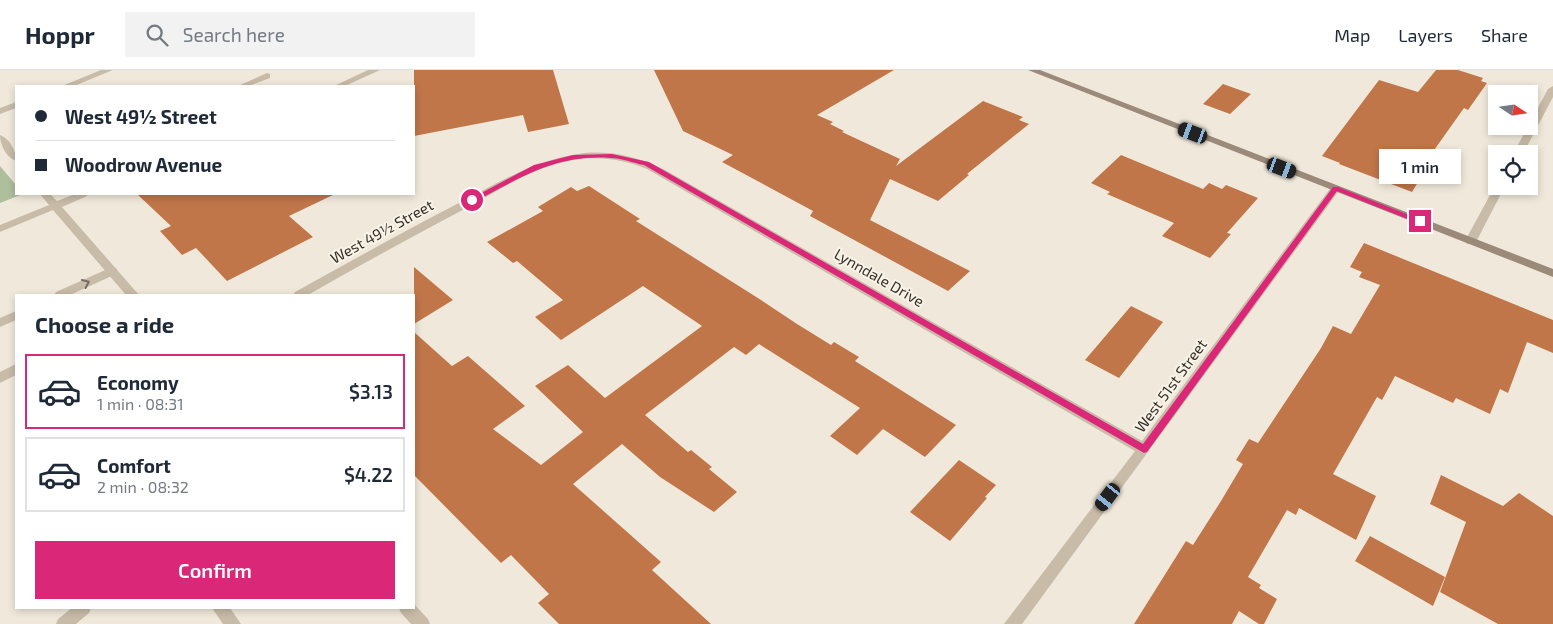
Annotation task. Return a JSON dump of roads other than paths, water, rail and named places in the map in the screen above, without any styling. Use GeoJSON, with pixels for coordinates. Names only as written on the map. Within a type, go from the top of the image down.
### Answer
{"type":"FeatureCollection","features":[{"type":"Feature","properties":{"kind":"street"},"geometry":{"type":"LineString","coordinates":[[69,85],[109,70]]}},
{"type":"Feature","properties":{"kind":"street"},"geometry":{"type":"LineString","coordinates":[[340,85],[376,70]]}},
{"type":"Feature","properties":{"kind":"street"},"geometry":{"type":"LineString","coordinates":[[1032,70],[1553,273]]}},
{"type":"Feature","properties":{"kind":"street"},"geometry":{"type":"LineString","coordinates":[[244,85],[267,76]]}},
{"type":"Feature","properties":{"kind":"street"},"geometry":{"type":"LineString","coordinates":[[1523,145],[1553,89]]}},
{"type":"Feature","properties":{"kind":"street"},"geometry":{"type":"LineString","coordinates":[[0,111],[15,105]]}},
{"type":"Feature","properties":{"kind":"street"},"geometry":{"type":"LineString","coordinates":[[0,138],[15,157]]}},
{"type":"Feature","properties":{"kind":"street","name":"West 49½ Street"},"geometry":{"type":"LineString","coordinates":[[301,294],[402,237],[536,167],[573,157],[591,155]]}},
{"type":"Feature","properties":{"kind":"street","name":"Lynndale Drive"},"geometry":{"type":"LineString","coordinates":[[591,155],[629,158],[646,164],[1144,450]]}},
{"type":"Feature","properties":{"kind":"street","name":"West 51st Street"},"geometry":{"type":"LineString","coordinates":[[1012,624],[1144,450],[1336,188]]}},
{"type":"Feature","properties":{"kind":"street"},"geometry":{"type":"LineString","coordinates":[[46,195],[132,294]]}},
{"type":"Feature","properties":{"kind":"street"},"geometry":{"type":"LineString","coordinates":[[0,229],[81,195]]}},
{"type":"Feature","properties":{"kind":"street"},"geometry":{"type":"LineString","coordinates":[[1471,241],[1495,195]]}},
{"type":"Feature","properties":{"kind":"street"},"geometry":{"type":"LineString","coordinates":[[62,294],[112,271]]}},
{"type":"Feature","properties":{"kind":"street"},"geometry":{"type":"LineString","coordinates":[[0,323],[15,316]]}},
{"type":"Feature","properties":{"kind":"street"},"geometry":{"type":"LineString","coordinates":[[0,378],[15,370]]}},
{"type":"Feature","properties":{"kind":"street"},"geometry":{"type":"LineString","coordinates":[[64,624],[82,609]]}},
{"type":"Feature","properties":{"kind":"street"},"geometry":{"type":"LineString","coordinates":[[221,609],[233,624]]}},
{"type":"Feature","properties":{"kind":"street"},"geometry":{"type":"LineString","coordinates":[[409,609],[422,624]]}}]}
